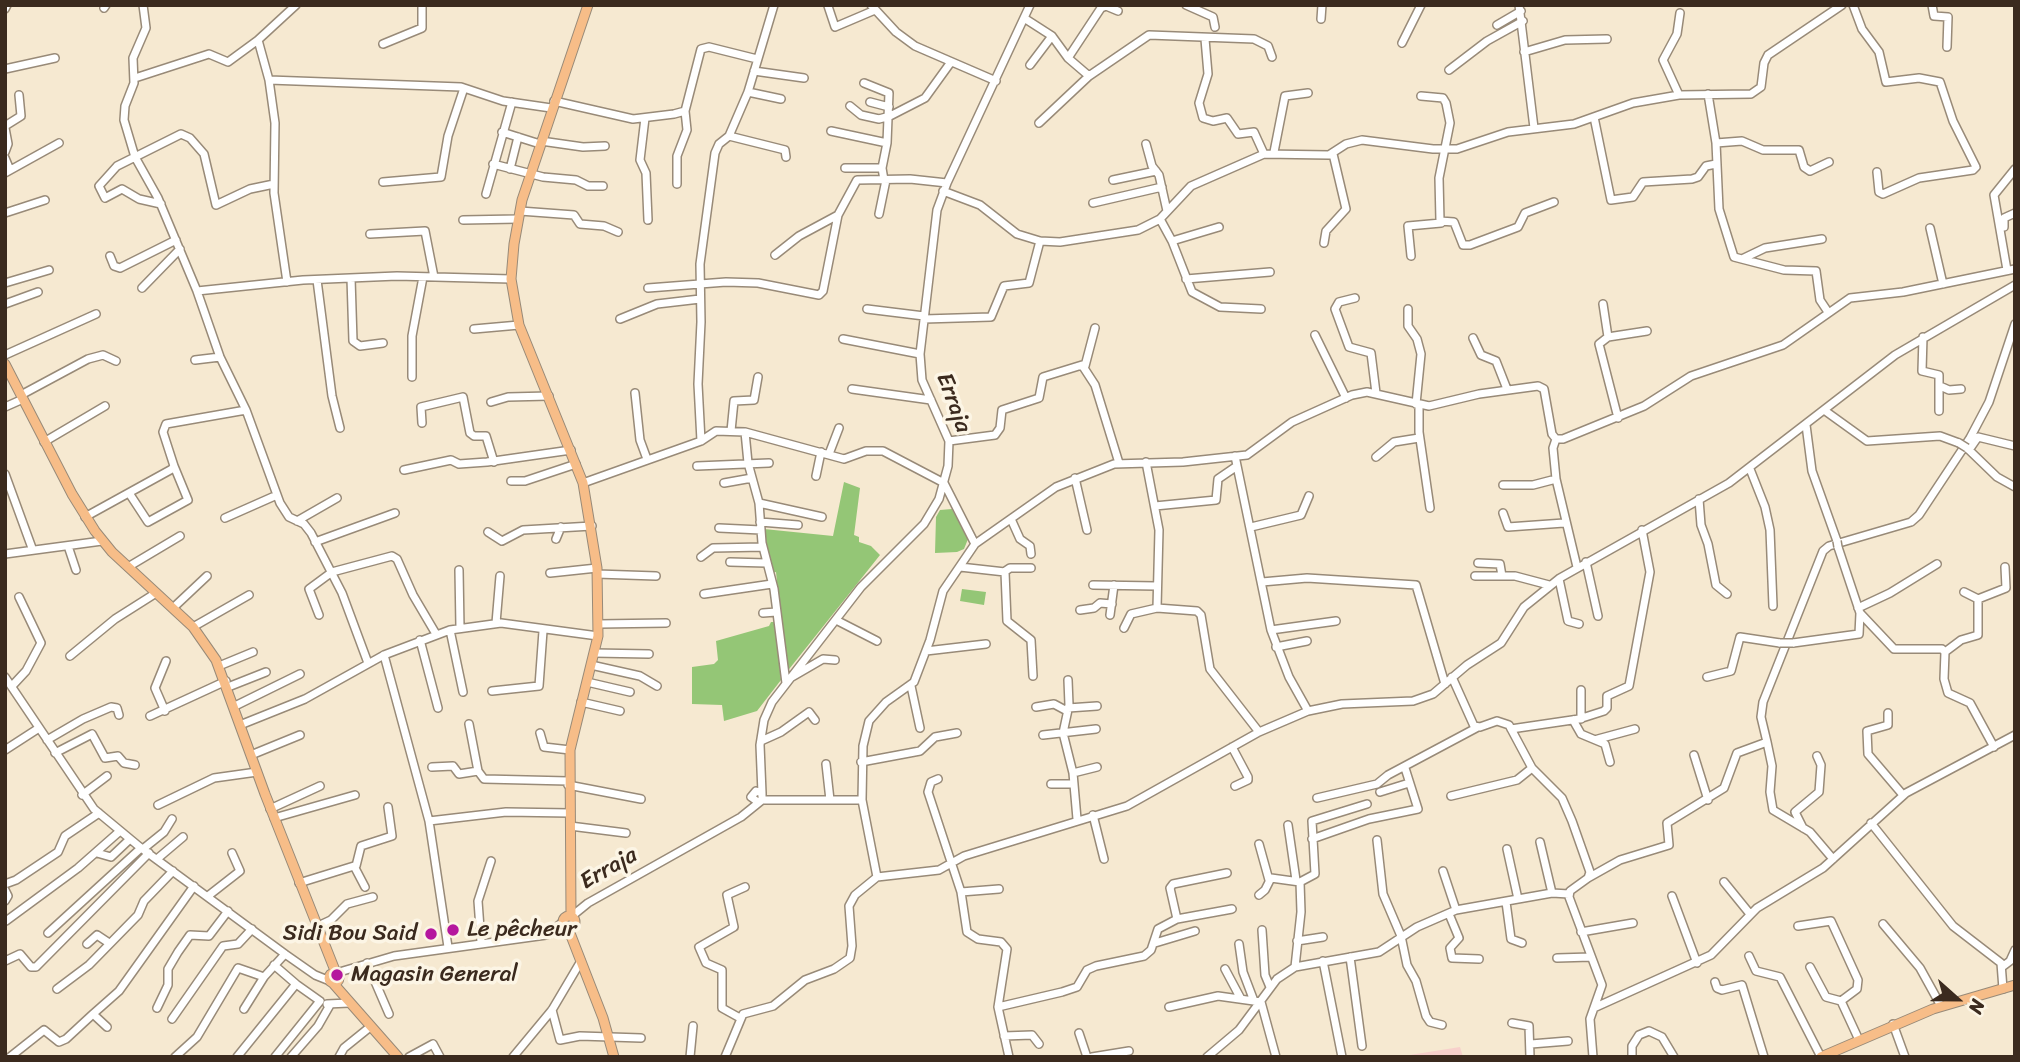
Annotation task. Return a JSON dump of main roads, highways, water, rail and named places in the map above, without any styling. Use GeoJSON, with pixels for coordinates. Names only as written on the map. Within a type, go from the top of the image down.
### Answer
{"type":"FeatureCollection","features":[{"type":"Feature","properties":{"kind":"main road"},"geometry":{"type":"LineString","coordinates":[[590,5],[552,105],[519,215],[511,279],[519,325],[571,450],[583,484],[592,526],[599,624],[570,750],[570,921],[576,948],[610,1037],[614,1057]]}},
{"type":"Feature","properties":{"kind":"main road"},"geometry":{"type":"LineString","coordinates":[[5,364],[85,517],[102,541],[193,627],[219,666],[335,978],[348,1002],[398,1057]]}},
{"type":"Feature","properties":{"kind":"main road"},"geometry":{"type":"LineString","coordinates":[[1825,1056],[1941,1006],[2015,985]]}},
{"type":"Feature","properties":{"kind":"place","name":"Le pêcheur"},"geometry":{"type":"Point","coordinates":[453,930]}},
{"type":"Feature","properties":{"kind":"place","name":"Sidi Bou Said"},"geometry":{"type":"Point","coordinates":[431,934]}},
{"type":"Feature","properties":{"kind":"place","name":"Magasin General"},"geometry":{"type":"Point","coordinates":[337,975]}}]}
